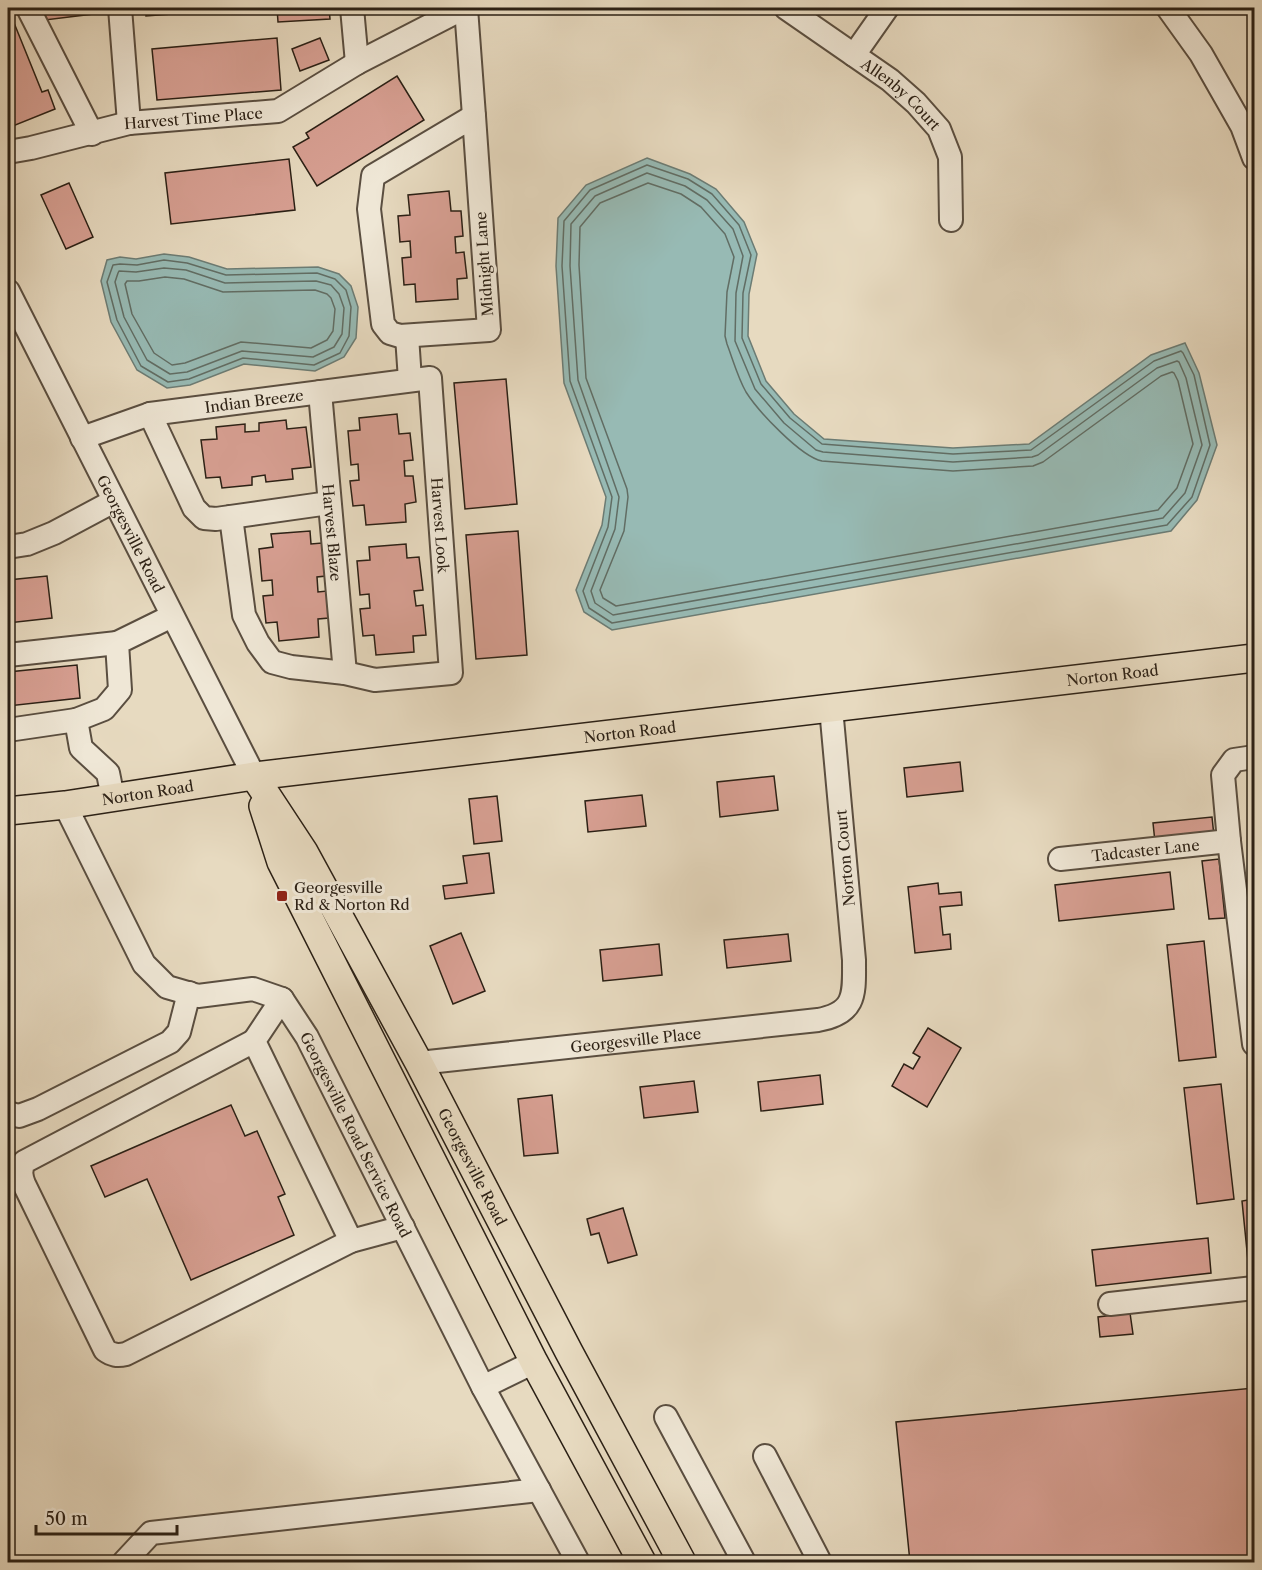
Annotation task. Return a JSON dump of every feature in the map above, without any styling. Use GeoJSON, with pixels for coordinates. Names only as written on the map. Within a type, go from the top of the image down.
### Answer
{"type":"FeatureCollection","features":[{"type":"Feature","properties":{"kind":"main road","name":"Norton Road"},"geometry":{"type":"LineString","coordinates":[[8,811],[65,805],[254,776],[1254,658]]}},
{"type":"Feature","properties":{"kind":"main road","name":"Georgesville Road"},"geometry":{"type":"LineString","coordinates":[[254,776],[304,852],[419,1063],[682,1563]]}},
{"type":"Feature","properties":{"kind":"main road","name":"Georgesville Road"},"geometry":{"type":"LineString","coordinates":[[254,776],[281,862],[534,1362],[642,1563]]}},
{"type":"Feature","properties":{"kind":"street"},"geometry":{"type":"LineString","coordinates":[[28,8],[92,134]]}},
{"type":"Feature","properties":{"kind":"street"},"geometry":{"type":"LineString","coordinates":[[120,8],[129,123]]}},
{"type":"Feature","properties":{"kind":"street"},"geometry":{"type":"LineString","coordinates":[[352,8],[357,63]]}},
{"type":"Feature","properties":{"kind":"street","name":"Harvest Time Place"},"geometry":{"type":"LineString","coordinates":[[8,152],[92,134],[129,123],[278,111],[357,63],[465,8]]}},
{"type":"Feature","properties":{"kind":"street","name":"Midnight Lane"},"geometry":{"type":"LineString","coordinates":[[407,336],[489,330],[465,8]]}},
{"type":"Feature","properties":{"kind":"street","name":"Allenby Court"},"geometry":{"type":"LineString","coordinates":[[786,8],[890,80],[916,103],[939,129],[950,157],[951,220]]}},
{"type":"Feature","properties":{"kind":"street"},"geometry":{"type":"LineString","coordinates":[[854,55],[887,8]]}},
{"type":"Feature","properties":{"kind":"street"},"geometry":{"type":"LineString","coordinates":[[1168,8],[1201,54],[1242,126],[1254,158]]}},
{"type":"Feature","properties":{"kind":"street"},"geometry":{"type":"LineString","coordinates":[[420,379],[407,336],[390,333],[383,324],[369,209],[373,176],[474,116]]}},
{"type":"Feature","properties":{"kind":"street","name":"Georgesville Road"},"geometry":{"type":"LineString","coordinates":[[8,291],[254,776]]}},
{"type":"Feature","properties":{"kind":"street","name":"Indian Breeze"},"geometry":{"type":"LineString","coordinates":[[82,438],[150,414],[420,379]]}},
{"type":"Feature","properties":{"kind":"street","name":"Harvest Look"},"geometry":{"type":"LineString","coordinates":[[345,673],[375,680],[452,673],[420,379]]}},
{"type":"Feature","properties":{"kind":"street","name":"Harvest Blaze"},"geometry":{"type":"LineString","coordinates":[[320,392],[345,673]]}},
{"type":"Feature","properties":{"kind":"street"},"geometry":{"type":"LineString","coordinates":[[150,414],[195,508],[204,518],[216,519],[329,503]]}},
{"type":"Feature","properties":{"kind":"street"},"geometry":{"type":"LineString","coordinates":[[8,547],[27,544],[54,533],[114,501]]}},
{"type":"Feature","properties":{"kind":"street"},"geometry":{"type":"LineString","coordinates":[[231,517],[244,615],[258,643],[272,662],[291,667],[345,673]]}},
{"type":"Feature","properties":{"kind":"street"},"geometry":{"type":"LineString","coordinates":[[8,655],[117,643],[172,616]]}},
{"type":"Feature","properties":{"kind":"street"},"geometry":{"type":"LineString","coordinates":[[8,730],[76,720],[104,710],[120,690],[117,643]]}},
{"type":"Feature","properties":{"kind":"street","name":"Norton Court"},"geometry":{"type":"LineString","coordinates":[[831,708],[854,960],[853,996],[847,1006]]}},
{"type":"Feature","properties":{"kind":"street"},"geometry":{"type":"LineString","coordinates":[[76,720],[81,748],[108,773],[113,798]]}},
{"type":"Feature","properties":{"kind":"street"},"geometry":{"type":"LineString","coordinates":[[1244,758],[1223,775],[1229,841],[1252,1003],[1254,1044]]}},
{"type":"Feature","properties":{"kind":"street"},"geometry":{"type":"LineString","coordinates":[[65,805],[144,964],[167,987],[198,996],[253,988],[282,999],[254,1041],[24,1162],[21,1176],[29,1195],[105,1350],[118,1356],[351,1241],[403,1227]]}},
{"type":"Feature","properties":{"kind":"street","name":"Tadcaster Lane"},"geometry":{"type":"LineString","coordinates":[[1060,859],[1229,841]]}},
{"type":"Feature","properties":{"kind":"street"},"geometry":{"type":"LineString","coordinates":[[8,1113],[18,1116],[38,1109],[170,1042],[179,1032],[189,993]]}},
{"type":"Feature","properties":{"kind":"street","name":"Georgesville Road Service Road"},"geometry":{"type":"LineString","coordinates":[[282,999],[307,1037],[483,1387],[578,1563]]}},
{"type":"Feature","properties":{"kind":"street","name":"Georgesville Place"},"geometry":{"type":"LineString","coordinates":[[419,1063],[818,1020],[834,1017],[847,1006]]}},
{"type":"Feature","properties":{"kind":"street"},"geometry":{"type":"LineString","coordinates":[[254,1041],[351,1241]]}},
{"type":"Feature","properties":{"kind":"street"},"geometry":{"type":"LineString","coordinates":[[1110,1304],[1254,1288]]}},
{"type":"Feature","properties":{"kind":"street"},"geometry":{"type":"LineString","coordinates":[[483,1387],[534,1362]]}},
{"type":"Feature","properties":{"kind":"street"},"geometry":{"type":"LineString","coordinates":[[666,1417],[744,1563]]}},
{"type":"Feature","properties":{"kind":"street"},"geometry":{"type":"LineString","coordinates":[[765,1456],[819,1563]]}},
{"type":"Feature","properties":{"kind":"street"},"geometry":{"type":"LineString","coordinates":[[124,1563],[151,1533],[539,1490]]}},
{"type":"Feature","properties":{"kind":"water"},"geometry":{"type":"Polygon","coordinates":[[[647,158],[690,174],[716,189],[744,222],[757,254],[749,294],[748,336],[766,381],[794,414],[824,439],[953,448],[1029,444],[1151,355],[1185,343],[1199,373],[1217,445],[1197,500],[1171,531],[612,630],[584,612],[576,590],[602,525],[606,497],[564,383],[556,266],[558,218],[586,185],[647,158]]]}},
{"type":"Feature","properties":{"kind":"water"},"geometry":{"type":"Polygon","coordinates":[[[164,254],[189,257],[227,269],[318,267],[339,274],[351,286],[358,307],[356,338],[344,357],[315,371],[244,364],[190,385],[167,388],[137,370],[111,322],[101,281],[107,260],[120,257],[136,259],[164,254]]]}},
{"type":"Feature","properties":{"kind":"building"},"geometry":{"type":"Polygon","coordinates":[[[8,8],[42,92],[48,90],[55,109],[8,128],[8,8]]]}},
{"type":"Feature","properties":{"kind":"building"},"geometry":{"type":"Polygon","coordinates":[[[44,8],[92,8],[93,14],[45,20],[44,8]]]}},
{"type":"Feature","properties":{"kind":"building"},"geometry":{"type":"Polygon","coordinates":[[[146,8],[198,8],[198,12],[146,16],[146,8]]]}},
{"type":"Feature","properties":{"kind":"building"},"geometry":{"type":"Polygon","coordinates":[[[277,8],[329,8],[330,19],[278,22],[277,8]]]}},
{"type":"Feature","properties":{"kind":"building"},"geometry":{"type":"Polygon","coordinates":[[[277,38],[281,90],[157,100],[152,49],[277,38]]]}},
{"type":"Feature","properties":{"kind":"building"},"geometry":{"type":"Polygon","coordinates":[[[320,38],[329,60],[300,71],[292,49],[320,38]]]}},
{"type":"Feature","properties":{"kind":"building"},"geometry":{"type":"Polygon","coordinates":[[[397,76],[424,120],[317,186],[293,147],[309,138],[306,133],[397,76]]]}},
{"type":"Feature","properties":{"kind":"building"},"geometry":{"type":"Polygon","coordinates":[[[289,159],[295,210],[171,224],[165,173],[289,159]]]}},
{"type":"Feature","properties":{"kind":"building"},"geometry":{"type":"Polygon","coordinates":[[[69,183],[93,237],[66,249],[41,195],[69,183]]]}},
{"type":"Feature","properties":{"kind":"building"},"geometry":{"type":"Polygon","coordinates":[[[449,191],[451,211],[461,211],[463,236],[455,237],[456,253],[464,252],[467,278],[457,279],[458,299],[416,302],[415,284],[404,285],[402,258],[411,257],[410,241],[400,242],[398,216],[410,215],[408,195],[449,191]]]}},
{"type":"Feature","properties":{"kind":"building"},"geometry":{"type":"Polygon","coordinates":[[[506,379],[517,504],[465,509],[454,383],[506,379]]]}},
{"type":"Feature","properties":{"kind":"building"},"geometry":{"type":"Polygon","coordinates":[[[397,414],[399,434],[410,433],[413,460],[404,461],[405,476],[413,476],[416,502],[405,504],[406,522],[366,525],[364,505],[353,506],[350,481],[359,480],[358,464],[351,465],[348,431],[360,430],[359,418],[397,414]]]}},
{"type":"Feature","properties":{"kind":"building"},"geometry":{"type":"Polygon","coordinates":[[[286,420],[287,429],[306,427],[311,467],[292,469],[293,479],[266,482],[265,475],[252,477],[252,485],[222,488],[220,477],[206,478],[201,440],[217,439],[216,427],[245,424],[245,432],[259,431],[259,423],[286,420]]]}},
{"type":"Feature","properties":{"kind":"building"},"geometry":{"type":"Polygon","coordinates":[[[310,531],[311,544],[322,543],[326,576],[317,577],[318,592],[327,591],[329,618],[318,619],[319,637],[279,641],[277,622],[266,623],[263,596],[273,595],[272,580],[262,581],[259,549],[273,547],[271,534],[310,531]]]}},
{"type":"Feature","properties":{"kind":"building"},"geometry":{"type":"Polygon","coordinates":[[[518,531],[527,655],[476,659],[466,535],[518,531]]]}},
{"type":"Feature","properties":{"kind":"building"},"geometry":{"type":"Polygon","coordinates":[[[406,544],[407,558],[419,557],[423,590],[414,591],[416,606],[423,605],[426,635],[413,636],[414,652],[376,655],[374,635],[363,636],[360,609],[370,608],[369,594],[360,595],[357,561],[370,560],[369,547],[406,544]]]}},
{"type":"Feature","properties":{"kind":"building"},"geometry":{"type":"Polygon","coordinates":[[[47,576],[52,618],[8,623],[8,580],[47,576]]]}},
{"type":"Feature","properties":{"kind":"building"},"geometry":{"type":"Polygon","coordinates":[[[77,665],[80,698],[8,706],[8,672],[77,665]]]}},
{"type":"Feature","properties":{"kind":"building"},"geometry":{"type":"Polygon","coordinates":[[[960,762],[963,791],[907,797],[904,768],[960,762]]]}},
{"type":"Feature","properties":{"kind":"building"},"geometry":{"type":"Polygon","coordinates":[[[774,776],[778,810],[720,817],[717,782],[774,776]]]}},
{"type":"Feature","properties":{"kind":"building"},"geometry":{"type":"Polygon","coordinates":[[[642,795],[646,826],[588,832],[585,801],[642,795]]]}},
{"type":"Feature","properties":{"kind":"building"},"geometry":{"type":"Polygon","coordinates":[[[497,796],[502,841],[474,844],[469,799],[497,796]]]}},
{"type":"Feature","properties":{"kind":"building"},"geometry":{"type":"Polygon","coordinates":[[[1212,817],[1214,836],[1155,842],[1153,823],[1212,817]]]}},
{"type":"Feature","properties":{"kind":"building"},"geometry":{"type":"Polygon","coordinates":[[[489,853],[494,893],[445,899],[443,886],[467,883],[463,856],[489,853]]]}},
{"type":"Feature","properties":{"kind":"building"},"geometry":{"type":"Polygon","coordinates":[[[1219,859],[1225,918],[1209,919],[1202,861],[1219,859]]]}},
{"type":"Feature","properties":{"kind":"building"},"geometry":{"type":"Polygon","coordinates":[[[1170,872],[1174,909],[1059,921],[1055,885],[1170,872]]]}},
{"type":"Feature","properties":{"kind":"building"},"geometry":{"type":"Polygon","coordinates":[[[938,883],[939,894],[961,892],[962,905],[940,907],[943,935],[950,934],[951,949],[915,953],[908,887],[938,883]]]}},
{"type":"Feature","properties":{"kind":"building"},"geometry":{"type":"Polygon","coordinates":[[[461,933],[485,991],[453,1004],[430,946],[461,933]]]}},
{"type":"Feature","properties":{"kind":"building"},"geometry":{"type":"Polygon","coordinates":[[[788,934],[791,961],[727,968],[724,940],[788,934]]]}},
{"type":"Feature","properties":{"kind":"building"},"geometry":{"type":"Polygon","coordinates":[[[1204,941],[1216,1057],[1179,1061],[1167,945],[1204,941]]]}},
{"type":"Feature","properties":{"kind":"building"},"geometry":{"type":"Polygon","coordinates":[[[659,944],[662,975],[603,981],[600,950],[659,944]]]}},
{"type":"Feature","properties":{"kind":"building"},"geometry":{"type":"Polygon","coordinates":[[[928,1028],[961,1048],[927,1107],[892,1086],[904,1064],[913,1069],[920,1057],[913,1053],[928,1028]]]}},
{"type":"Feature","properties":{"kind":"building"},"geometry":{"type":"Polygon","coordinates":[[[820,1075],[823,1104],[761,1111],[758,1082],[820,1075]]]}},
{"type":"Feature","properties":{"kind":"building"},"geometry":{"type":"Polygon","coordinates":[[[694,1081],[698,1112],[644,1118],[640,1087],[694,1081]]]}},
{"type":"Feature","properties":{"kind":"building"},"geometry":{"type":"Polygon","coordinates":[[[1221,1084],[1234,1199],[1197,1204],[1184,1088],[1221,1084]]]}},
{"type":"Feature","properties":{"kind":"building"},"geometry":{"type":"Polygon","coordinates":[[[552,1095],[558,1153],[524,1156],[518,1099],[552,1095]]]}},
{"type":"Feature","properties":{"kind":"building"},"geometry":{"type":"Polygon","coordinates":[[[231,1105],[245,1136],[257,1131],[285,1194],[278,1197],[294,1235],[191,1280],[147,1179],[105,1197],[91,1166],[231,1105]]]}},
{"type":"Feature","properties":{"kind":"building"},"geometry":{"type":"Polygon","coordinates":[[[1254,1199],[1254,1261],[1248,1261],[1242,1201],[1254,1199]]]}},
{"type":"Feature","properties":{"kind":"building"},"geometry":{"type":"Polygon","coordinates":[[[623,1208],[637,1255],[608,1263],[599,1233],[591,1235],[587,1219],[623,1208]]]}},
{"type":"Feature","properties":{"kind":"building"},"geometry":{"type":"Polygon","coordinates":[[[1208,1238],[1211,1273],[1096,1286],[1092,1250],[1208,1238]]]}},
{"type":"Feature","properties":{"kind":"building"},"geometry":{"type":"Polygon","coordinates":[[[1130,1313],[1133,1334],[1100,1337],[1098,1317],[1130,1313]]]}},
{"type":"Feature","properties":{"kind":"building"},"geometry":{"type":"Polygon","coordinates":[[[1254,1388],[1254,1561],[910,1562],[896,1422],[1254,1388]]]}},
{"type":"Feature","properties":{"kind":"place","name":"Georgesville Rd & Norton Rd"},"geometry":{"type":"Point","coordinates":[282,896]}}]}
